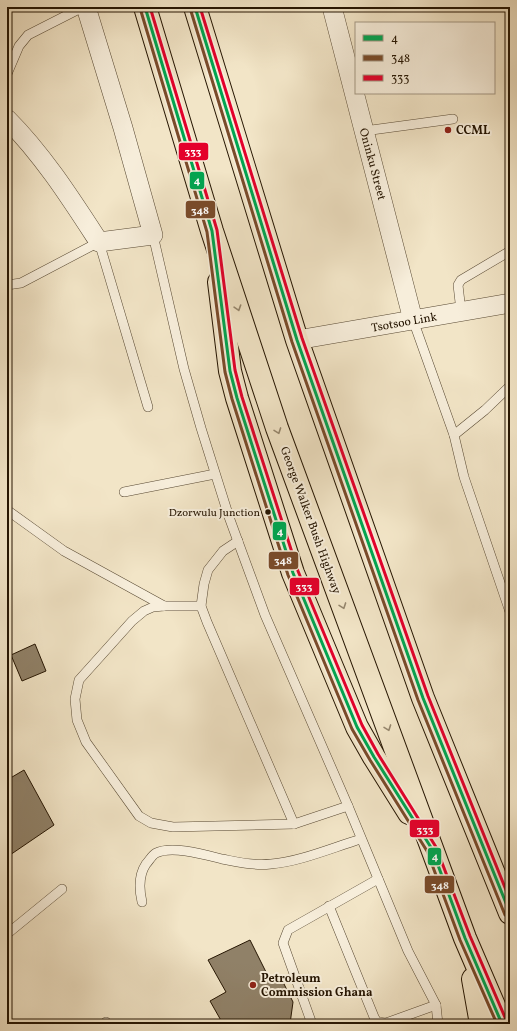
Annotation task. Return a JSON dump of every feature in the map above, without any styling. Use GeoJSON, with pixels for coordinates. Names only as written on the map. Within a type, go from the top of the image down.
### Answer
{"type":"FeatureCollection","features":[{"type":"Feature","properties":{"kind":"highway","name":"George Walker Bush Highway"},"geometry":{"type":"LineString","coordinates":[[145,7],[212,231],[277,428],[432,849],[466,938],[502,1024]]}},
{"type":"Feature","properties":{"kind":"highway"},"geometry":{"type":"LineString","coordinates":[[195,7],[297,340],[423,698],[510,913]]}},
{"type":"Feature","properties":{"kind":"highway"},"geometry":{"type":"LineString","coordinates":[[212,231],[230,371],[239,405],[293,573],[357,727],[374,758],[432,849]]}},
{"type":"Feature","properties":{"kind":"highway"},"geometry":{"type":"LineString","coordinates":[[466,938],[481,1024]]}},
{"type":"Feature","properties":{"kind":"street"},"geometry":{"type":"LineString","coordinates":[[7,119],[26,139],[82,215],[99,242],[153,235],[125,134],[86,7]]}},
{"type":"Feature","properties":{"kind":"street","name":"Oninku Street"},"geometry":{"type":"LineString","coordinates":[[332,7],[413,320]]}},
{"type":"Feature","properties":{"kind":"street","name":"Tsotsoo Link"},"geometry":{"type":"LineString","coordinates":[[297,340],[510,303]]}},
{"type":"Feature","properties":{"kind":"lane"},"geometry":{"type":"LineString","coordinates":[[7,74],[19,46],[28,35],[82,7]]}},
{"type":"Feature","properties":{"kind":"lane"},"geometry":{"type":"LineString","coordinates":[[364,130],[453,119]]}},
{"type":"Feature","properties":{"kind":"lane"},"geometry":{"type":"LineString","coordinates":[[153,235],[184,369],[215,474],[238,541],[265,615],[348,806],[408,951],[436,1005],[438,1024]]}},
{"type":"Feature","properties":{"kind":"lane"},"geometry":{"type":"LineString","coordinates":[[7,285],[21,283],[99,242],[148,407]]}},
{"type":"Feature","properties":{"kind":"lane"},"geometry":{"type":"LineString","coordinates":[[461,311],[458,285],[462,280],[510,251]]}},
{"type":"Feature","properties":{"kind":"lane"},"geometry":{"type":"LineString","coordinates":[[413,320],[454,435],[464,478],[510,612]]}},
{"type":"Feature","properties":{"kind":"lane"},"geometry":{"type":"LineString","coordinates":[[454,435],[485,410],[510,386]]}},
{"type":"Feature","properties":{"kind":"lane"},"geometry":{"type":"LineString","coordinates":[[124,492],[215,474]]}},
{"type":"Feature","properties":{"kind":"lane"},"geometry":{"type":"LineString","coordinates":[[7,510],[64,550],[164,606]]}},
{"type":"Feature","properties":{"kind":"lane"},"geometry":{"type":"LineString","coordinates":[[238,541],[224,551],[208,570],[204,584],[202,606],[207,622],[294,824]]}},
{"type":"Feature","properties":{"kind":"lane"},"geometry":{"type":"LineString","coordinates":[[202,606],[164,606],[153,607],[144,611],[132,621],[79,680],[75,699],[77,720],[86,742],[139,816],[151,823],[173,827],[294,824],[348,806]]}},
{"type":"Feature","properties":{"kind":"lane"},"geometry":{"type":"LineString","coordinates":[[142,902],[140,883],[143,869],[156,853],[166,850],[182,851],[251,864],[270,864],[286,862],[361,839]]}},
{"type":"Feature","properties":{"kind":"lane"},"geometry":{"type":"LineString","coordinates":[[312,1024],[283,943],[288,930],[378,879]]}},
{"type":"Feature","properties":{"kind":"lane"},"geometry":{"type":"LineString","coordinates":[[7,934],[62,889]]}},
{"type":"Feature","properties":{"kind":"lane"},"geometry":{"type":"LineString","coordinates":[[329,906],[374,1017],[378,1022],[386,1023],[436,1005]]}},
{"type":"Feature","properties":{"kind":"building"},"geometry":{"type":"Polygon","coordinates":[[[35,644],[46,671],[22,681],[11,655],[35,644]]]}},
{"type":"Feature","properties":{"kind":"building"},"geometry":{"type":"Polygon","coordinates":[[[24,770],[54,825],[7,857],[7,780],[24,770]]]}},
{"type":"Feature","properties":{"kind":"building","name":"Petroleum Commission Ghana"},"geometry":{"type":"Polygon","coordinates":[[[250,940],[268,976],[281,978],[293,1002],[290,1024],[223,1024],[210,1001],[226,992],[208,960],[250,940]]]}},
{"type":"Feature","properties":{"kind":"transit line","name":"4"},"geometry":{"type":"LineString","coordinates":[[145,7],[212,231],[230,371],[237,398],[293,573],[357,727],[374,757],[432,849],[465,938],[502,1024]]}},
{"type":"Feature","properties":{"kind":"transit line","name":"333"},"geometry":{"type":"LineString","coordinates":[[150,7],[217,230],[235,370],[242,397],[298,571],[362,725],[378,754],[436,847],[470,936],[507,1022]]}},
{"type":"Feature","properties":{"kind":"transit line","name":"4"},"geometry":{"type":"LineString","coordinates":[[195,7],[297,340],[423,698],[510,913]]}},
{"type":"Feature","properties":{"kind":"transit line","name":"333"},"geometry":{"type":"LineString","coordinates":[[200,7],[302,338],[428,696],[510,900]]}},
{"type":"Feature","properties":{"kind":"transit line","name":"348"},"geometry":{"type":"LineString","coordinates":[[140,8],[207,232],[225,372],[232,399],[288,575],[352,729],[427,851],[460,940],[497,1024]]}},
{"type":"Feature","properties":{"kind":"transit line","name":"348"},"geometry":{"type":"LineString","coordinates":[[190,8],[292,342],[418,700],[505,915]]}},
{"type":"Feature","properties":{"kind":"place","name":"CCML"},"geometry":{"type":"Point","coordinates":[448,130]}},
{"type":"Feature","properties":{"kind":"place","name":"Dzorwulu Junction"},"geometry":{"type":"Point","coordinates":[268,512]}},
{"type":"Feature","properties":{"kind":"place","name":"Petroleum Commission Ghana"},"geometry":{"type":"Point","coordinates":[253,985]}}]}
